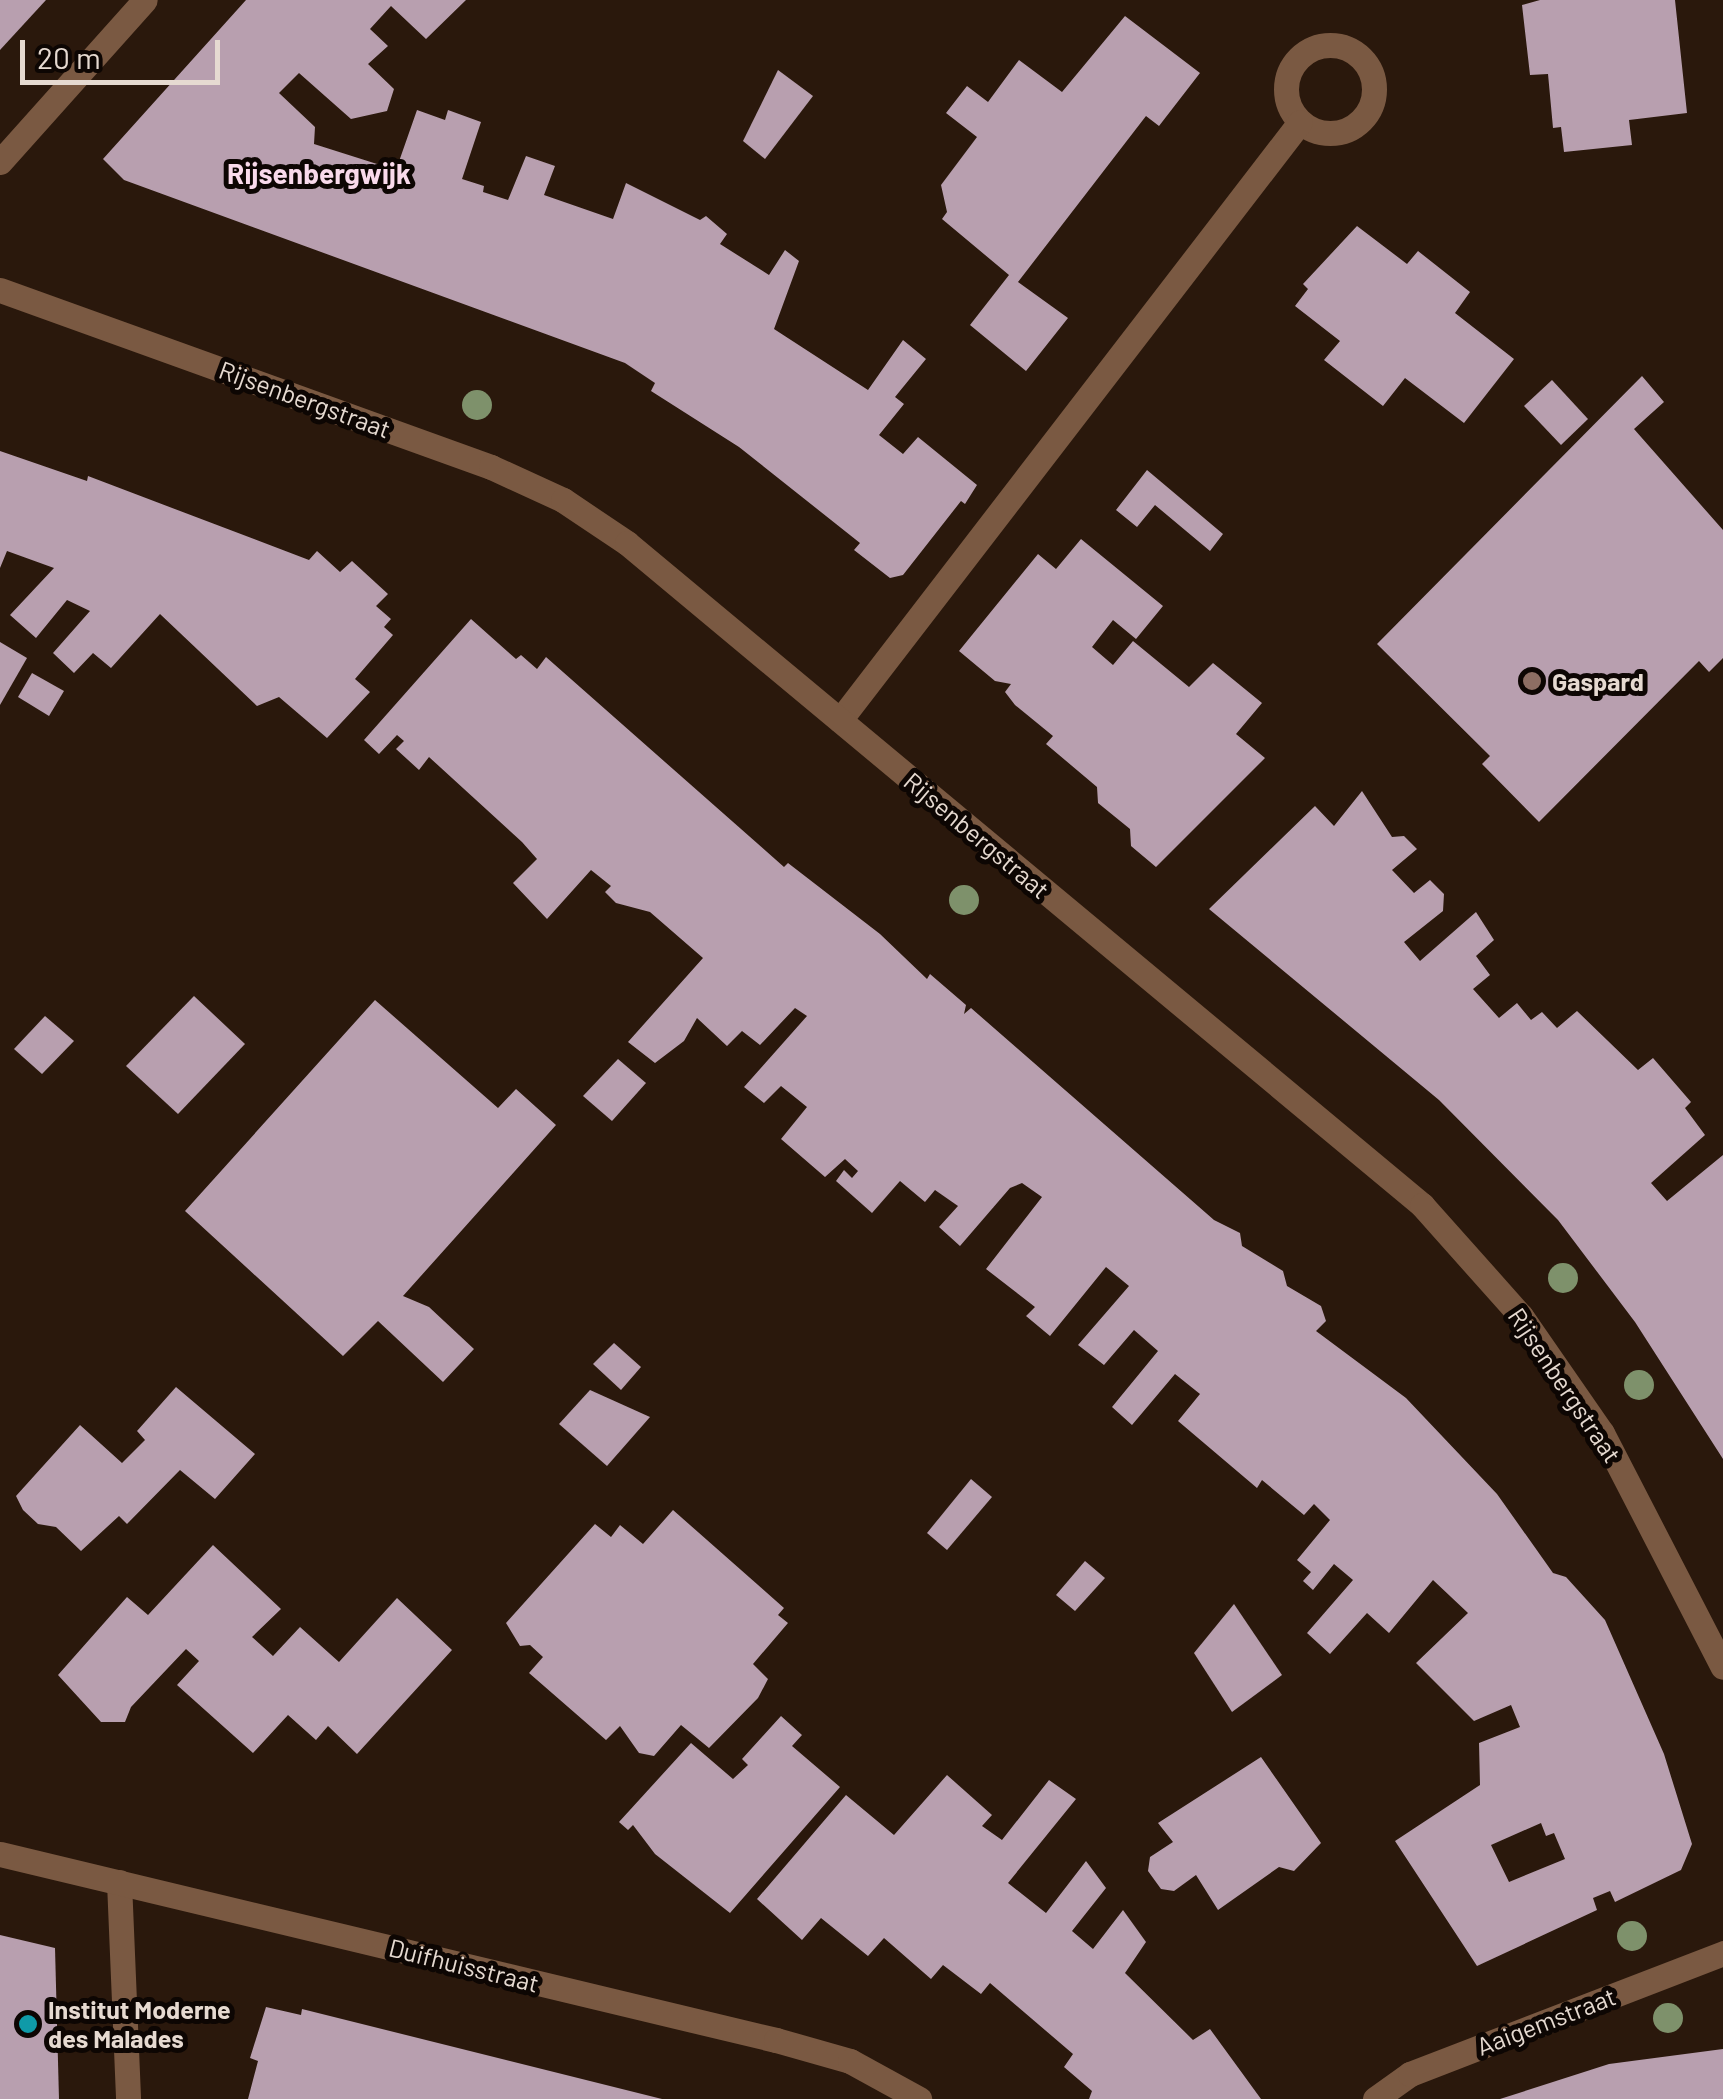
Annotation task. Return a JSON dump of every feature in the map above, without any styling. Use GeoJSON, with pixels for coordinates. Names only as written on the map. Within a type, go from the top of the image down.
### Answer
{"type":"FeatureCollection","features":[{"type":"Feature","properties":{"kind":"street"},"geometry":{"type":"LineString","coordinates":[[0,162],[146,0]]}},
{"type":"Feature","properties":{"kind":"street"},"geometry":{"type":"LineString","coordinates":[[840,720],[1300,122]]}},
{"type":"Feature","properties":{"kind":"street","name":"Rijsenbergstraat"},"geometry":{"type":"LineString","coordinates":[[0,290],[491,467],[563,500],[626,543],[1422,1205],[1521,1316],[1602,1432],[1723,1667]]}},
{"type":"Feature","properties":{"kind":"street","name":"Duifhuisstraat"},"geometry":{"type":"LineString","coordinates":[[0,1854],[776,2040],[850,2061],[919,2099]]}},
{"type":"Feature","properties":{"kind":"street"},"geometry":{"type":"LineString","coordinates":[[120,1882],[128,2099]]}},
{"type":"Feature","properties":{"kind":"street","name":"Aaigemstraat"},"geometry":{"type":"LineString","coordinates":[[1375,2099],[1410,2074],[1723,1953]]}},
{"type":"Feature","properties":{"kind":"building"},"geometry":{"type":"Polygon","coordinates":[[[0,0],[46,0],[0,50],[0,0]]]}},
{"type":"Feature","properties":{"kind":"building"},"geometry":{"type":"Polygon","coordinates":[[[246,0],[466,0],[426,39],[391,6],[370,29],[388,46],[368,64],[394,89],[387,111],[351,119],[299,73],[279,93],[315,127],[314,144],[396,170],[417,110],[445,120],[448,110],[481,122],[462,179],[484,186],[483,192],[508,200],[526,156],[555,166],[544,195],[613,219],[626,183],[700,220],[706,216],[727,234],[720,244],[769,275],[785,250],[799,261],[774,329],[868,390],[903,340],[926,359],[895,397],[904,404],[879,435],[903,454],[918,437],[977,485],[965,504],[961,501],[903,575],[890,578],[854,550],[860,543],[739,447],[651,391],[655,383],[625,363],[124,180],[103,159],[246,0]]]}},
{"type":"Feature","properties":{"kind":"building"},"geometry":{"type":"Polygon","coordinates":[[[1540,0],[1675,0],[1687,113],[1629,120],[1632,145],[1564,152],[1561,127],[1553,128],[1548,74],[1530,75],[1522,5],[1540,0]]]}},
{"type":"Feature","properties":{"kind":"building"},"geometry":{"type":"Polygon","coordinates":[[[1125,16],[1200,73],[1159,126],[1146,116],[1018,282],[1068,318],[1026,371],[970,325],[1009,275],[942,219],[947,212],[941,185],[977,137],[946,113],[967,86],[988,102],[1019,60],[1062,92],[1125,16]]]}},
{"type":"Feature","properties":{"kind":"building"},"geometry":{"type":"Polygon","coordinates":[[[778,70],[813,96],[765,159],[743,141],[778,70]]]}},
{"type":"Feature","properties":{"kind":"building"},"geometry":{"type":"Polygon","coordinates":[[[1357,226],[1407,264],[1418,251],[1470,292],[1455,313],[1514,359],[1464,423],[1405,378],[1383,406],[1324,360],[1340,341],[1295,306],[1308,289],[1303,284],[1357,226]]]}},
{"type":"Feature","properties":{"kind":"building"},"geometry":{"type":"Polygon","coordinates":[[[1642,376],[1664,402],[1634,429],[1723,530],[1723,658],[1709,672],[1699,661],[1539,822],[1482,764],[1490,756],[1377,644],[1642,376]]]}},
{"type":"Feature","properties":{"kind":"building"},"geometry":{"type":"Polygon","coordinates":[[[1552,380],[1588,419],[1561,445],[1524,406],[1552,380]]]}},
{"type":"Feature","properties":{"kind":"building"},"geometry":{"type":"Polygon","coordinates":[[[0,451],[87,481],[88,476],[309,560],[317,551],[340,572],[352,561],[388,594],[376,606],[391,619],[384,627],[393,635],[355,679],[370,692],[327,738],[279,697],[257,706],[160,614],[111,668],[93,653],[74,673],[53,653],[90,611],[67,600],[36,638],[10,615],[54,568],[7,551],[0,568],[0,451]]]}},
{"type":"Feature","properties":{"kind":"building"},"geometry":{"type":"Polygon","coordinates":[[[1147,470],[1223,534],[1210,551],[1155,505],[1137,527],[1116,510],[1147,470]]]}},
{"type":"Feature","properties":{"kind":"building"},"geometry":{"type":"Polygon","coordinates":[[[1081,539],[1163,606],[1136,639],[1113,620],[1092,647],[1113,665],[1133,641],[1189,687],[1213,663],[1262,703],[1236,734],[1265,758],[1156,867],[1131,846],[1130,829],[1098,803],[1097,787],[1046,744],[1053,736],[1015,705],[1005,692],[1011,684],[995,681],[959,651],[1038,554],[1056,569],[1081,539]]]}},
{"type":"Feature","properties":{"kind":"building"},"geometry":{"type":"Polygon","coordinates":[[[471,619],[516,659],[521,655],[537,669],[546,657],[784,867],[788,863],[880,934],[927,979],[930,974],[966,1005],[964,1014],[971,1008],[1214,1220],[1240,1233],[1242,1246],[1283,1271],[1287,1286],[1321,1306],[1326,1321],[1316,1331],[1406,1398],[1497,1494],[1553,1573],[1566,1577],[1605,1620],[1664,1754],[1692,1844],[1681,1870],[1615,1902],[1610,1891],[1593,1898],[1597,1910],[1477,1966],[1395,1841],[1480,1785],[1479,1743],[1520,1727],[1511,1705],[1474,1721],[1416,1663],[1468,1613],[1433,1580],[1389,1633],[1367,1613],[1330,1654],[1307,1633],[1353,1580],[1334,1564],[1313,1590],[1303,1581],[1311,1572],[1297,1560],[1330,1520],[1314,1504],[1304,1515],[1262,1480],[1257,1488],[1178,1421],[1200,1394],[1175,1374],[1132,1425],[1112,1407],[1158,1351],[1134,1330],[1104,1365],[1078,1345],[1129,1286],[1106,1267],[1050,1336],[1026,1316],[1035,1307],[986,1269],[1042,1197],[1022,1183],[1010,1188],[960,1246],[939,1227],[958,1206],[935,1190],[925,1202],[900,1181],[872,1213],[836,1181],[844,1170],[852,1178],[858,1171],[845,1159],[825,1177],[781,1139],[807,1107],[781,1086],[764,1103],[744,1087],[807,1016],[795,1008],[760,1045],[742,1031],[727,1046],[697,1018],[684,1041],[655,1063],[628,1042],[703,958],[650,912],[616,903],[605,892],[611,886],[591,870],[547,919],[513,883],[537,859],[522,842],[429,757],[419,770],[396,749],[404,741],[397,735],[379,754],[364,740],[471,619]],[[1541,1823],[1491,1845],[1509,1882],[1565,1859],[1554,1833],[1546,1836],[1541,1823]]]}},
{"type":"Feature","properties":{"kind":"building"},"geometry":{"type":"Polygon","coordinates":[[[0,642],[27,658],[0,705],[0,642]]]}},
{"type":"Feature","properties":{"kind":"building"},"geometry":{"type":"Polygon","coordinates":[[[32,673],[64,691],[49,716],[18,697],[32,673]]]}},
{"type":"Feature","properties":{"kind":"building"},"geometry":{"type":"Polygon","coordinates":[[[1362,791],[1392,837],[1404,836],[1417,849],[1392,870],[1414,893],[1430,880],[1444,894],[1443,911],[1404,942],[1420,961],[1476,912],[1494,940],[1476,956],[1490,975],[1473,989],[1499,1018],[1517,1003],[1531,1020],[1542,1012],[1557,1028],[1577,1011],[1638,1070],[1653,1058],[1691,1102],[1685,1108],[1705,1135],[1651,1183],[1667,1201],[1723,1155],[1723,1459],[1635,1322],[1558,1220],[1439,1100],[1209,909],[1315,806],[1334,826],[1362,791]]]}},
{"type":"Feature","properties":{"kind":"building"},"geometry":{"type":"Polygon","coordinates":[[[194,996],[245,1044],[178,1114],[126,1066],[194,996]]]}},
{"type":"Feature","properties":{"kind":"building"},"geometry":{"type":"Polygon","coordinates":[[[375,1000],[498,1108],[516,1089],[556,1125],[403,1296],[429,1307],[474,1349],[443,1382],[378,1321],[343,1356],[185,1211],[375,1000]]]}},
{"type":"Feature","properties":{"kind":"building"},"geometry":{"type":"Polygon","coordinates":[[[45,1016],[74,1041],[42,1074],[14,1049],[45,1016]]]}},
{"type":"Feature","properties":{"kind":"building"},"geometry":{"type":"Polygon","coordinates":[[[618,1059],[646,1083],[612,1121],[583,1096],[618,1059]]]}},
{"type":"Feature","properties":{"kind":"building"},"geometry":{"type":"Polygon","coordinates":[[[614,1343],[641,1367],[621,1390],[593,1364],[614,1343]]]}},
{"type":"Feature","properties":{"kind":"building"},"geometry":{"type":"Polygon","coordinates":[[[176,1387],[255,1454],[215,1499],[180,1470],[127,1524],[119,1516],[81,1551],[56,1527],[38,1524],[23,1510],[16,1496],[80,1425],[122,1463],[145,1440],[137,1431],[176,1387]]]}},
{"type":"Feature","properties":{"kind":"building"},"geometry":{"type":"Polygon","coordinates":[[[590,1390],[650,1417],[607,1466],[559,1424],[590,1390]]]}},
{"type":"Feature","properties":{"kind":"building"},"geometry":{"type":"Polygon","coordinates":[[[971,1479],[992,1497],[947,1550],[927,1533],[971,1479]]]}},
{"type":"Feature","properties":{"kind":"building"},"geometry":{"type":"Polygon","coordinates":[[[673,1510],[784,1608],[778,1615],[788,1623],[753,1664],[768,1679],[758,1698],[709,1748],[681,1725],[654,1756],[639,1753],[620,1726],[606,1740],[529,1673],[543,1657],[530,1645],[520,1646],[506,1623],[595,1524],[611,1537],[620,1525],[643,1544],[673,1510]]]}},
{"type":"Feature","properties":{"kind":"building"},"geometry":{"type":"Polygon","coordinates":[[[213,1545],[281,1609],[252,1637],[273,1656],[300,1627],[339,1662],[397,1598],[452,1650],[357,1754],[328,1726],[316,1740],[288,1715],[253,1753],[177,1685],[199,1661],[186,1649],[131,1707],[125,1722],[101,1722],[58,1675],[127,1597],[148,1615],[213,1545]]]}},
{"type":"Feature","properties":{"kind":"building"},"geometry":{"type":"Polygon","coordinates":[[[1085,1561],[1105,1578],[1075,1611],[1056,1595],[1085,1561]]]}},
{"type":"Feature","properties":{"kind":"building"},"geometry":{"type":"Polygon","coordinates":[[[1234,1604],[1282,1675],[1232,1712],[1194,1653],[1234,1604]]]}},
{"type":"Feature","properties":{"kind":"building"},"geometry":{"type":"Polygon","coordinates":[[[781,1716],[802,1735],[792,1746],[840,1787],[730,1913],[655,1854],[633,1825],[628,1830],[619,1822],[691,1743],[733,1779],[748,1765],[742,1759],[781,1716]]]}},
{"type":"Feature","properties":{"kind":"building"},"geometry":{"type":"Polygon","coordinates":[[[1261,1757],[1321,1843],[1294,1871],[1279,1867],[1218,1910],[1196,1875],[1174,1891],[1161,1889],[1148,1871],[1150,1857],[1173,1842],[1158,1823],[1261,1757]]]}},
{"type":"Feature","properties":{"kind":"building"},"geometry":{"type":"Polygon","coordinates":[[[947,1775],[992,1815],[982,1826],[1002,1840],[1049,1780],[1076,1799],[1008,1883],[1046,1913],[1086,1861],[1106,1888],[1072,1931],[1093,1949],[1123,1910],[1146,1942],[1125,1973],[1193,2040],[1210,2029],[1261,2099],[1089,2099],[1092,2091],[1064,2067],[1073,2054],[990,1983],[981,1994],[943,1965],[931,1979],[884,1938],[868,1956],[821,1918],[802,1940],[757,1899],[846,1795],[894,1835],[947,1775]]]}},
{"type":"Feature","properties":{"kind":"building","name":"Institut Moderne des Malades"},"geometry":{"type":"Polygon","coordinates":[[[0,1935],[55,1948],[59,2099],[0,2099],[0,1935]]]}},
{"type":"Feature","properties":{"kind":"building"},"geometry":{"type":"Polygon","coordinates":[[[266,2007],[301,2015],[302,2009],[662,2099],[248,2099],[258,2061],[250,2058],[266,2007]]]}},
{"type":"Feature","properties":{"kind":"building"},"geometry":{"type":"Polygon","coordinates":[[[1723,2049],[1723,2099],[1500,2099],[1609,2064],[1723,2049]]]}},
{"type":"Feature","properties":{"kind":"place","name":"Gaspard"},"geometry":{"type":"Point","coordinates":[1532,681]}},
{"type":"Feature","properties":{"kind":"place","name":"Institut Moderne des Malades"},"geometry":{"type":"Point","coordinates":[28,2024]}},
{"type":"Feature","properties":{"kind":"district","name":"Rijsenbergwijk"},"geometry":{"type":"Point","coordinates":[319,173]}}]}
